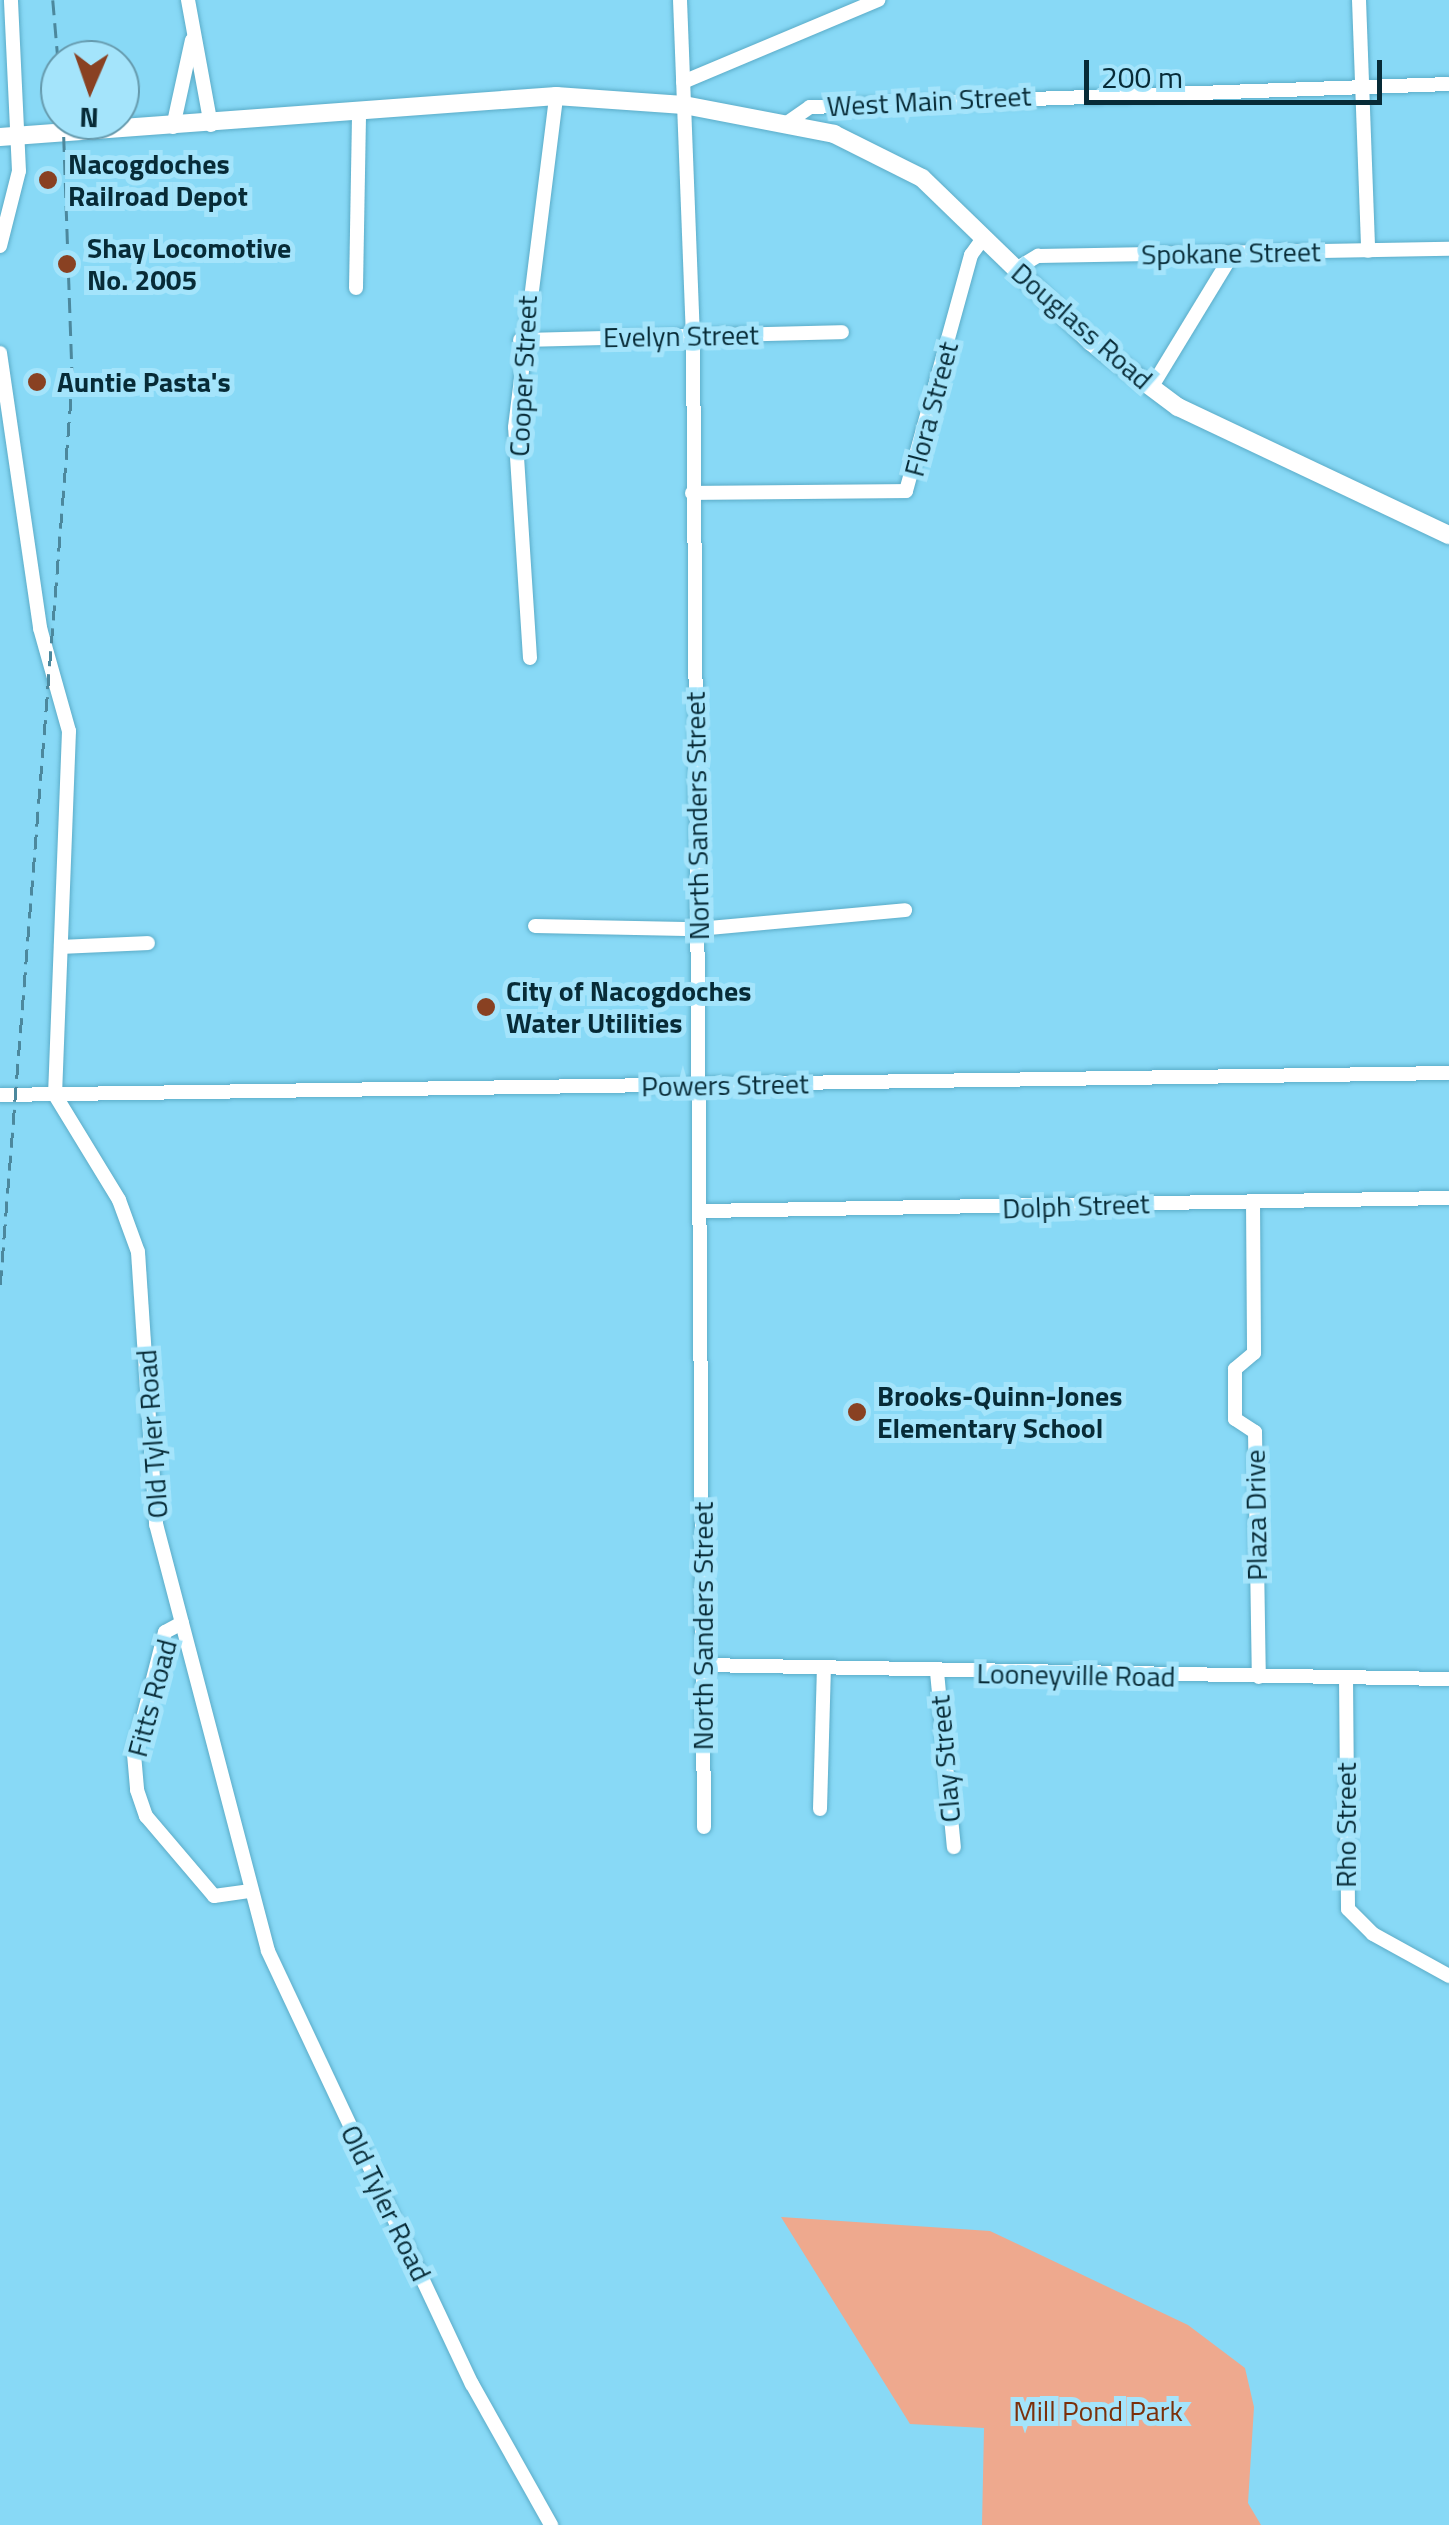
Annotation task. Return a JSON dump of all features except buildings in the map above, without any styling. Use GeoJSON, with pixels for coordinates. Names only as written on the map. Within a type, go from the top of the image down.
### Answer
{"type":"FeatureCollection","features":[{"type":"Feature","properties":{"kind":"main road","name":"West Main Street"},"geometry":{"type":"LineString","coordinates":[[0,137],[556,96],[684,104],[787,123]]}},
{"type":"Feature","properties":{"kind":"main road","name":"Douglass Road"},"geometry":{"type":"LineString","coordinates":[[787,123],[882,152],[984,237],[1151,388],[1256,450],[1449,535]]}},
{"type":"Feature","properties":{"kind":"street"},"geometry":{"type":"LineString","coordinates":[[0,246],[20,136],[11,0]]}},
{"type":"Feature","properties":{"kind":"street"},"geometry":{"type":"LineString","coordinates":[[188,0],[211,124]]}},
{"type":"Feature","properties":{"kind":"street","name":"North Sanders Street"},"geometry":{"type":"LineString","coordinates":[[680,0],[693,336],[704,1211],[704,1827]]}},
{"type":"Feature","properties":{"kind":"street"},"geometry":{"type":"LineString","coordinates":[[683,82],[878,0]]}},
{"type":"Feature","properties":{"kind":"street"},"geometry":{"type":"LineString","coordinates":[[1359,0],[1368,251]]}},
{"type":"Feature","properties":{"kind":"street"},"geometry":{"type":"LineString","coordinates":[[173,127],[193,35]]}},
{"type":"Feature","properties":{"kind":"street","name":"West Main Street"},"geometry":{"type":"LineString","coordinates":[[787,123],[810,107],[1449,84]]}},
{"type":"Feature","properties":{"kind":"street","name":"Cooper Street"},"geometry":{"type":"LineString","coordinates":[[530,658],[515,427],[520,340],[556,96]]}},
{"type":"Feature","properties":{"kind":"street"},"geometry":{"type":"LineString","coordinates":[[356,288],[359,112]]}},
{"type":"Feature","properties":{"kind":"street","name":"Flora Street"},"geometry":{"type":"LineString","coordinates":[[692,494],[906,491],[971,255],[984,237]]}},
{"type":"Feature","properties":{"kind":"street","name":"Spokane Street"},"geometry":{"type":"LineString","coordinates":[[1016,269],[1038,256],[1449,249]]}},
{"type":"Feature","properties":{"kind":"street"},"geometry":{"type":"LineString","coordinates":[[1151,388],[1232,254]]}},
{"type":"Feature","properties":{"kind":"street","name":"Evelyn Street"},"geometry":{"type":"LineString","coordinates":[[520,340],[842,332]]}},
{"type":"Feature","properties":{"kind":"street"},"geometry":{"type":"LineString","coordinates":[[0,353],[41,637],[67,716],[56,1095]]}},
{"type":"Feature","properties":{"kind":"street"},"geometry":{"type":"LineString","coordinates":[[535,926],[698,930],[905,910]]}},
{"type":"Feature","properties":{"kind":"street"},"geometry":{"type":"LineString","coordinates":[[61,948],[148,943]]}},
{"type":"Feature","properties":{"kind":"street","name":"Powers Street"},"geometry":{"type":"LineString","coordinates":[[0,1095],[1449,1073]]}},
{"type":"Feature","properties":{"kind":"street","name":"Old Tyler Road"},"geometry":{"type":"LineString","coordinates":[[56,1095],[118,1200],[138,1252],[148,1466],[182,1623],[251,1890],[283,1989],[472,2384],[551,2525]]}},
{"type":"Feature","properties":{"kind":"street","name":"Dolph Street"},"geometry":{"type":"LineString","coordinates":[[704,1211],[1449,1198]]}},
{"type":"Feature","properties":{"kind":"street","name":"Plaza Drive"},"geometry":{"type":"LineString","coordinates":[[1253,1202],[1254,1358],[1234,1369],[1234,1402],[1235,1418],[1255,1432],[1258,1677]]}},
{"type":"Feature","properties":{"kind":"street","name":"Fitts Road"},"geometry":{"type":"LineString","coordinates":[[182,1623],[165,1632],[134,1754],[137,1790],[146,1816],[214,1896],[251,1890]]}},
{"type":"Feature","properties":{"kind":"street","name":"Looneyville Road"},"geometry":{"type":"LineString","coordinates":[[704,1665],[1449,1678]]}},
{"type":"Feature","properties":{"kind":"street"},"geometry":{"type":"LineString","coordinates":[[820,1809],[824,1670]]}},
{"type":"Feature","properties":{"kind":"street","name":"Clay Street"},"geometry":{"type":"LineString","coordinates":[[937,1672],[954,1846]]}},
{"type":"Feature","properties":{"kind":"street","name":"Rho Street"},"geometry":{"type":"LineString","coordinates":[[1346,1678],[1346,1902],[1366,1929],[1449,1976]]}},
{"type":"Feature","properties":{"kind":"green space","name":"Mill Pond Park"},"geometry":{"type":"Polygon","coordinates":[[[781,2217],[990,2231],[1188,2325],[1245,2368],[1254,2407],[1248,2503],[1261,2525],[982,2525],[984,2428],[910,2424],[781,2217]]]}},
{"type":"Feature","properties":{"kind":"railway"},"geometry":{"type":"LineString","coordinates":[[53,0],[56,40]]}},
{"type":"Feature","properties":{"kind":"railway"},"geometry":{"type":"LineString","coordinates":[[0,1285],[72,382],[64,140]]}},
{"type":"Feature","properties":{"kind":"place","name":"Nacogdoches Railroad Depot"},"geometry":{"type":"Point","coordinates":[48,180]}},
{"type":"Feature","properties":{"kind":"place","name":"Shay Locomotive No. 2005"},"geometry":{"type":"Point","coordinates":[67,264]}},
{"type":"Feature","properties":{"kind":"place","name":"Auntie Pasta's"},"geometry":{"type":"Point","coordinates":[37,382]}},
{"type":"Feature","properties":{"kind":"place","name":"City of Nacogdoches Water Utilities"},"geometry":{"type":"Point","coordinates":[486,1007]}},
{"type":"Feature","properties":{"kind":"place","name":"Brooks-Quinn-Jones Elementary School"},"geometry":{"type":"Point","coordinates":[857,1412]}}]}
